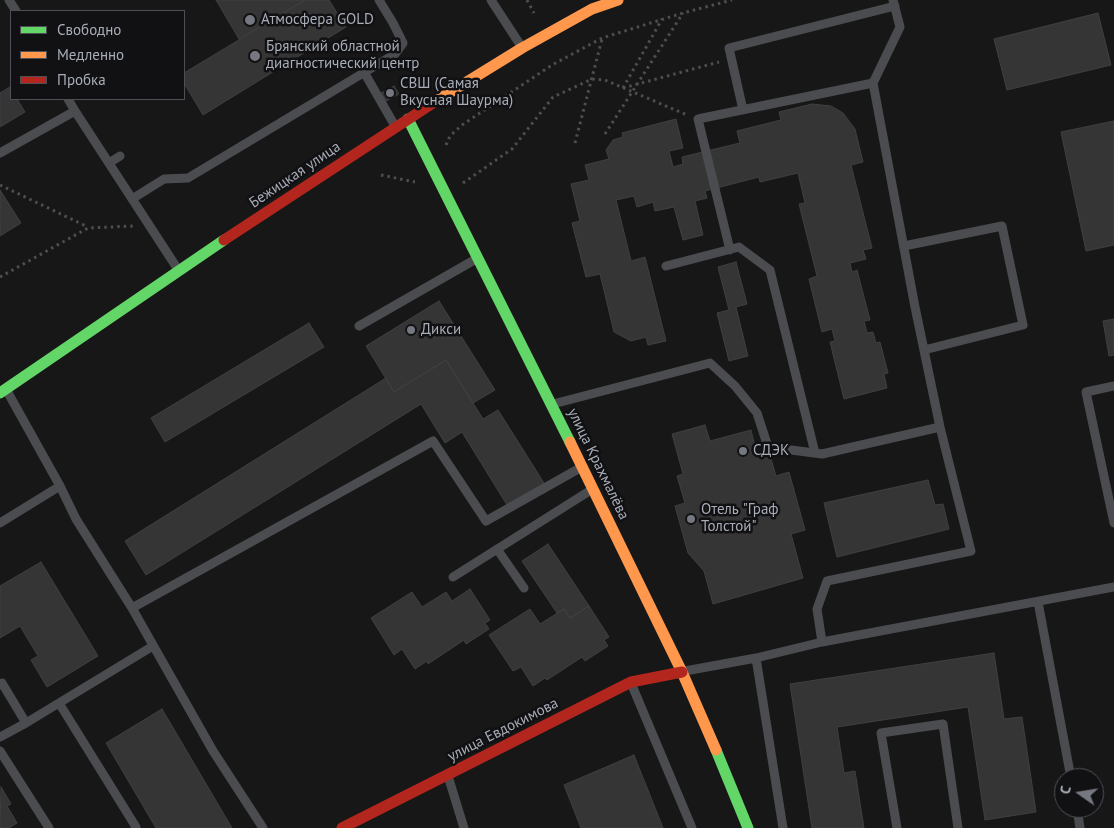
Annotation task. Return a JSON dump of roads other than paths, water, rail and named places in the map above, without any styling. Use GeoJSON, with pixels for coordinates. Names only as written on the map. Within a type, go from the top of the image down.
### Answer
{"type":"FeatureCollection","features":[{"type":"Feature","properties":{"kind":"main road","name":"Бежицкая улица"},"geometry":{"type":"LineString","coordinates":[[3,391],[178,270],[408,119],[522,48],[592,9],[618,0]]}},
{"type":"Feature","properties":{"kind":"main road","name":"улица Крахмалёва"},"geometry":{"type":"LineString","coordinates":[[408,119],[552,404],[682,672],[708,729],[748,828]]}},
{"type":"Feature","properties":{"kind":"main road","name":"улица Евдокимова"},"geometry":{"type":"LineString","coordinates":[[342,828],[631,682],[682,672]]}},
{"type":"Feature","properties":{"kind":"lane"},"geometry":{"type":"LineString","coordinates":[[132,199],[164,179],[188,178],[396,54],[403,43],[379,0]]}},
{"type":"Feature","properties":{"kind":"lane"},"geometry":{"type":"LineString","coordinates":[[491,0],[522,48]]}},
{"type":"Feature","properties":{"kind":"lane"},"geometry":{"type":"LineString","coordinates":[[743,110],[729,48],[894,3],[900,27],[874,83],[924,350],[940,427],[971,550],[827,581],[817,609],[822,642]]}},
{"type":"Feature","properties":{"kind":"lane"},"geometry":{"type":"LineString","coordinates":[[364,72],[396,127]]}},
{"type":"Feature","properties":{"kind":"lane"},"geometry":{"type":"LineString","coordinates":[[730,250],[698,119],[874,83]]}},
{"type":"Feature","properties":{"kind":"lane"},"geometry":{"type":"LineString","coordinates":[[69,100],[178,270]]}},
{"type":"Feature","properties":{"kind":"lane"},"geometry":{"type":"LineString","coordinates":[[0,153],[75,111]]}},
{"type":"Feature","properties":{"kind":"lane"},"geometry":{"type":"LineString","coordinates":[[109,164],[120,156]]}},
{"type":"Feature","properties":{"kind":"lane"},"geometry":{"type":"LineString","coordinates":[[904,246],[1002,226],[1023,325],[924,350]]}},
{"type":"Feature","properties":{"kind":"lane"},"geometry":{"type":"LineString","coordinates":[[666,266],[739,247],[770,270],[815,453]]}},
{"type":"Feature","properties":{"kind":"lane"},"geometry":{"type":"LineString","coordinates":[[359,326],[478,257]]}},
{"type":"Feature","properties":{"kind":"lane"},"geometry":{"type":"LineString","coordinates":[[552,404],[710,363],[735,386],[756,413],[768,446],[822,454],[940,427]]}},
{"type":"Feature","properties":{"kind":"lane"},"geometry":{"type":"LineString","coordinates":[[1114,386],[1086,392],[1114,523]]}},
{"type":"Feature","properties":{"kind":"lane"},"geometry":{"type":"LineString","coordinates":[[3,391],[60,486],[76,519],[132,608],[213,751],[263,828]]}},
{"type":"Feature","properties":{"kind":"lane"},"geometry":{"type":"LineString","coordinates":[[132,608],[433,441],[486,521],[582,467]]}},
{"type":"Feature","properties":{"kind":"lane"},"geometry":{"type":"LineString","coordinates":[[0,523],[60,486]]}},
{"type":"Feature","properties":{"kind":"lane"},"geometry":{"type":"LineString","coordinates":[[453,577],[593,489]]}},
{"type":"Feature","properties":{"kind":"lane"},"geometry":{"type":"LineString","coordinates":[[497,549],[524,588]]}},
{"type":"Feature","properties":{"kind":"lane"},"geometry":{"type":"LineString","coordinates":[[682,672],[756,658],[822,642],[1114,588]]}},
{"type":"Feature","properties":{"kind":"lane"},"geometry":{"type":"LineString","coordinates":[[1038,602],[1069,768]]}},
{"type":"Feature","properties":{"kind":"lane"},"geometry":{"type":"LineString","coordinates":[[0,738],[153,646]]}},
{"type":"Feature","properties":{"kind":"lane"},"geometry":{"type":"LineString","coordinates":[[756,658],[783,828]]}},
{"type":"Feature","properties":{"kind":"lane"},"geometry":{"type":"LineString","coordinates":[[631,682],[692,828]]}},
{"type":"Feature","properties":{"kind":"lane"},"geometry":{"type":"LineString","coordinates":[[0,685],[2,683],[26,723]]}},
{"type":"Feature","properties":{"kind":"lane"},"geometry":{"type":"LineString","coordinates":[[59,703],[136,827],[134,828]]}},
{"type":"Feature","properties":{"kind":"lane"},"geometry":{"type":"LineString","coordinates":[[897,828],[881,733],[944,724],[958,828]]}},
{"type":"Feature","properties":{"kind":"lane"},"geometry":{"type":"LineString","coordinates":[[0,751],[49,828]]}},
{"type":"Feature","properties":{"kind":"lane"},"geometry":{"type":"LineString","coordinates":[[447,775],[464,828]]}},
{"type":"Feature","properties":{"kind":"place","name":"Атмосфера GOLD"},"geometry":{"type":"Point","coordinates":[250,20]}},
{"type":"Feature","properties":{"kind":"place","name":"Брянский областной диагностический центр"},"geometry":{"type":"Point","coordinates":[255,56]}},
{"type":"Feature","properties":{"kind":"place","name":"СВШ (Самая Вкусная Шаурма)"},"geometry":{"type":"Point","coordinates":[390,93]}},
{"type":"Feature","properties":{"kind":"place","name":"Дикси"},"geometry":{"type":"Point","coordinates":[411,330]}},
{"type":"Feature","properties":{"kind":"place","name":"СДЭК"},"geometry":{"type":"Point","coordinates":[743,451]}},
{"type":"Feature","properties":{"kind":"place","name":"Отель \"Граф Толстой\""},"geometry":{"type":"Point","coordinates":[691,519]}}]}
